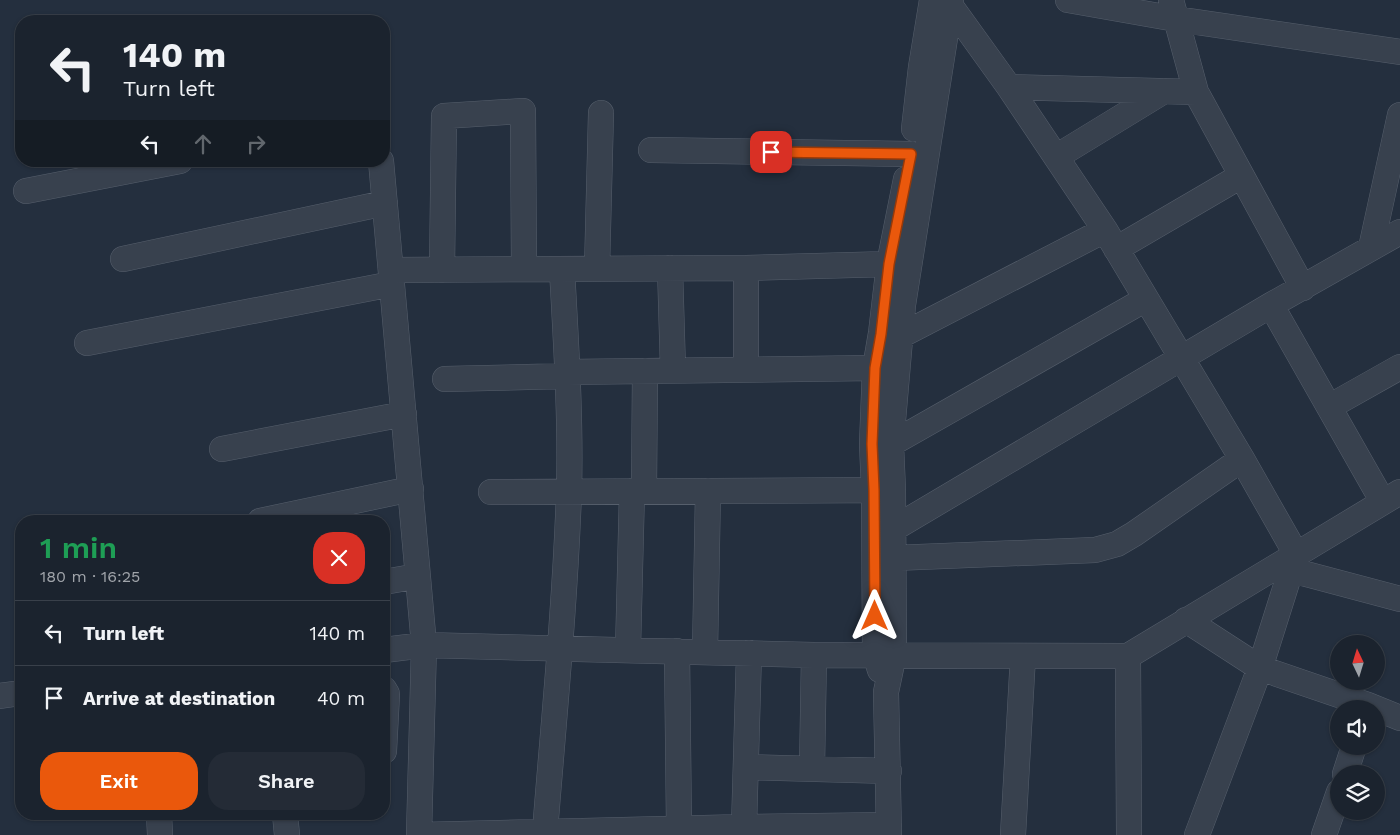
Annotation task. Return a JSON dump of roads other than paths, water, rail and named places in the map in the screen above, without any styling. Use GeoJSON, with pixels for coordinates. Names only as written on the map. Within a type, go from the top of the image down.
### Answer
{"type":"FeatureCollection","features":[{"type":"Feature","properties":{"kind":"street"},"geometry":{"type":"LineString","coordinates":[[1068,0],[1173,9],[1400,52]]}},
{"type":"Feature","properties":{"kind":"street"},"geometry":{"type":"LineString","coordinates":[[944,2],[1010,87],[1111,240],[1242,459],[1294,562],[1400,599]]}},
{"type":"Feature","properties":{"kind":"street"},"geometry":{"type":"LineString","coordinates":[[884,654],[894,558],[893,529],[872,444],[875,368],[889,264],[911,154],[921,67],[944,2]]}},
{"type":"Feature","properties":{"kind":"street"},"geometry":{"type":"LineString","coordinates":[[382,167],[424,645],[419,835],[544,831],[583,833],[744,827],[889,830],[889,771],[884,654],[884,490],[891,444],[900,336],[944,2]]}},
{"type":"Feature","properties":{"kind":"street"},"geometry":{"type":"LineString","coordinates":[[1173,9],[1196,92],[1303,288]]}},
{"type":"Feature","properties":{"kind":"street"},"geometry":{"type":"LineString","coordinates":[[1010,87],[1196,92]]}},
{"type":"Feature","properties":{"kind":"street"},"geometry":{"type":"LineString","coordinates":[[1056,157],[1164,91]]}},
{"type":"Feature","properties":{"kind":"street"},"geometry":{"type":"LineString","coordinates":[[442,270],[444,116],[523,111],[524,269]]}},
{"type":"Feature","properties":{"kind":"street"},"geometry":{"type":"LineString","coordinates":[[598,269],[601,113]]}},
{"type":"Feature","properties":{"kind":"street"},"geometry":{"type":"LineString","coordinates":[[1371,248],[1394,165],[1400,115]]}},
{"type":"Feature","properties":{"kind":"street"},"geometry":{"type":"LineString","coordinates":[[651,150],[911,154]]}},
{"type":"Feature","properties":{"kind":"street"},"geometry":{"type":"LineString","coordinates":[[26,191],[149,167]]}},
{"type":"Feature","properties":{"kind":"street"},"geometry":{"type":"LineString","coordinates":[[900,336],[1111,240],[1241,176]]}},
{"type":"Feature","properties":{"kind":"street"},"geometry":{"type":"LineString","coordinates":[[124,259],[385,203]]}},
{"type":"Feature","properties":{"kind":"street"},"geometry":{"type":"LineString","coordinates":[[893,529],[1271,305],[1400,232]]}},
{"type":"Feature","properties":{"kind":"street"},"geometry":{"type":"LineString","coordinates":[[87,343],[392,277],[442,270],[746,268],[889,264]]}},
{"type":"Feature","properties":{"kind":"street"},"geometry":{"type":"LineString","coordinates":[[670,268],[673,370]]}},
{"type":"Feature","properties":{"kind":"street"},"geometry":{"type":"LineString","coordinates":[[746,268],[746,369]]}},
{"type":"Feature","properties":{"kind":"street"},"geometry":{"type":"LineString","coordinates":[[544,831],[560,648],[569,491],[567,374],[562,269]]}},
{"type":"Feature","properties":{"kind":"street"},"geometry":{"type":"LineString","coordinates":[[891,444],[1146,299]]}},
{"type":"Feature","properties":{"kind":"street"},"geometry":{"type":"LineString","coordinates":[[390,649],[424,645],[814,655],[1128,656],[1186,620],[1294,562],[1391,497],[1329,407],[1271,305]]}},
{"type":"Feature","properties":{"kind":"street"},"geometry":{"type":"LineString","coordinates":[[1329,407],[1400,366]]}},
{"type":"Feature","properties":{"kind":"street"},"geometry":{"type":"LineString","coordinates":[[445,379],[673,370],[875,368]]}},
{"type":"Feature","properties":{"kind":"street"},"geometry":{"type":"LineString","coordinates":[[628,650],[646,371]]}},
{"type":"Feature","properties":{"kind":"street"},"geometry":{"type":"LineString","coordinates":[[222,450],[404,414]]}},
{"type":"Feature","properties":{"kind":"street"},"geometry":{"type":"LineString","coordinates":[[894,558],[1096,550],[1110,546],[1134,534],[1242,459]]}},
{"type":"Feature","properties":{"kind":"street"},"geometry":{"type":"LineString","coordinates":[[288,515],[410,489]]}},
{"type":"Feature","properties":{"kind":"street"},"geometry":{"type":"LineString","coordinates":[[491,492],[884,490]]}},
{"type":"Feature","properties":{"kind":"street"},"geometry":{"type":"LineString","coordinates":[[705,652],[708,491]]}},
{"type":"Feature","properties":{"kind":"street"},"geometry":{"type":"LineString","coordinates":[[1197,835],[1260,668],[1294,562]]}},
{"type":"Feature","properties":{"kind":"street"},"geometry":{"type":"LineString","coordinates":[[390,581],[418,576]]}},
{"type":"Feature","properties":{"kind":"street"},"geometry":{"type":"LineString","coordinates":[[1186,620],[1260,668],[1348,700]]}},
{"type":"Feature","properties":{"kind":"street"},"geometry":{"type":"LineString","coordinates":[[677,651],[679,828]]}},
{"type":"Feature","properties":{"kind":"street"},"geometry":{"type":"LineString","coordinates":[[744,827],[749,653]]}},
{"type":"Feature","properties":{"kind":"street"},"geometry":{"type":"LineString","coordinates":[[812,769],[814,655]]}},
{"type":"Feature","properties":{"kind":"street"},"geometry":{"type":"LineString","coordinates":[[1013,835],[1023,656]]}},
{"type":"Feature","properties":{"kind":"street"},"geometry":{"type":"LineString","coordinates":[[1128,656],[1129,835]]}},
{"type":"Feature","properties":{"kind":"street"},"geometry":{"type":"LineString","coordinates":[[0,696],[15,694]]}},
{"type":"Feature","properties":{"kind":"street"},"geometry":{"type":"LineString","coordinates":[[1385,713],[1400,718]]}},
{"type":"Feature","properties":{"kind":"street"},"geometry":{"type":"LineString","coordinates":[[746,766],[889,771]]}},
{"type":"Feature","properties":{"kind":"street"},"geometry":{"type":"LineString","coordinates":[[1324,835],[1330,818]]}},
{"type":"Feature","properties":{"kind":"street"},"geometry":{"type":"LineString","coordinates":[[159,820],[160,835]]}},
{"type":"Feature","properties":{"kind":"street"},"geometry":{"type":"LineString","coordinates":[[286,820],[288,835]]}}]}
